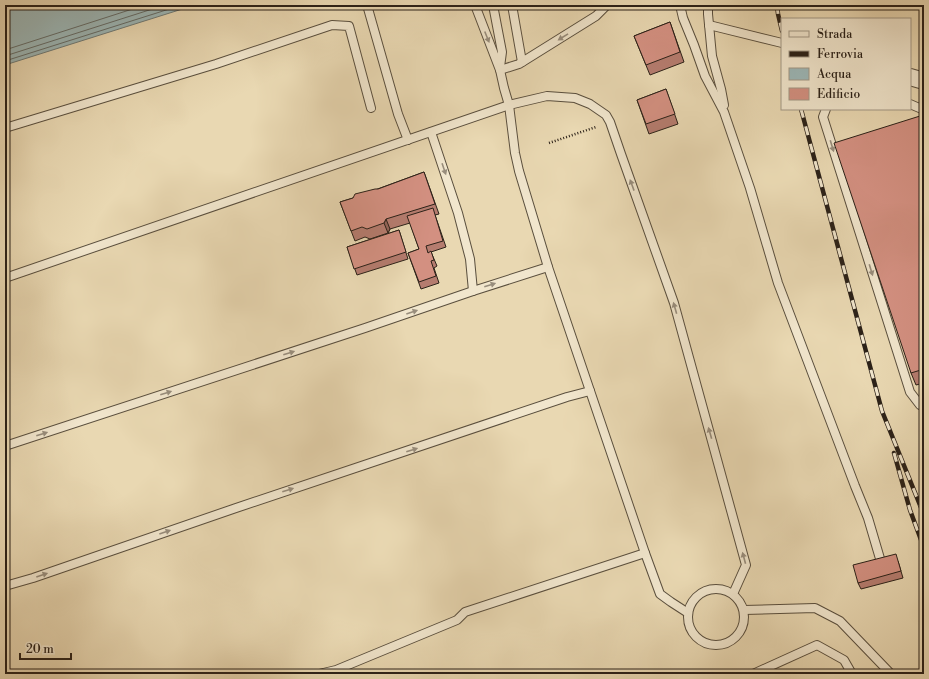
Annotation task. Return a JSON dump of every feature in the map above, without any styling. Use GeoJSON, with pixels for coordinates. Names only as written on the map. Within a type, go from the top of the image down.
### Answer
{"type":"FeatureCollection","features":[{"type":"Feature","properties":{"kind":"street"},"geometry":{"type":"LineString","coordinates":[[911,77],[924,82]]}},
{"type":"Feature","properties":{"kind":"lane"},"geometry":{"type":"LineString","coordinates":[[367,5],[398,114],[408,140]]}},
{"type":"Feature","properties":{"kind":"lane"},"geometry":{"type":"LineString","coordinates":[[474,5],[500,70],[509,105],[515,153],[519,171],[548,267],[645,553],[660,594],[688,613]]}},
{"type":"Feature","properties":{"kind":"lane"},"geometry":{"type":"LineString","coordinates":[[512,5],[522,62]]}},
{"type":"Feature","properties":{"kind":"lane"},"geometry":{"type":"LineString","coordinates":[[500,70],[519,64],[596,16],[607,5]]}},
{"type":"Feature","properties":{"kind":"lane"},"geometry":{"type":"LineString","coordinates":[[708,5],[712,56],[721,89],[724,112]]}},
{"type":"Feature","properties":{"kind":"lane"},"geometry":{"type":"LineString","coordinates":[[680,6],[683,18],[705,76],[724,112],[750,188],[778,283],[854,486],[868,518],[881,562]]}},
{"type":"Feature","properties":{"kind":"lane"},"geometry":{"type":"LineString","coordinates":[[493,7],[502,52],[500,70]]}},
{"type":"Feature","properties":{"kind":"lane"},"geometry":{"type":"LineString","coordinates":[[5,128],[216,64],[332,25],[349,26],[371,108]]}},
{"type":"Feature","properties":{"kind":"lane"},"geometry":{"type":"LineString","coordinates":[[709,25],[781,43]]}},
{"type":"Feature","properties":{"kind":"lane"},"geometry":{"type":"LineString","coordinates":[[5,278],[509,105],[547,96],[575,98],[590,104],[606,115],[610,122],[620,154],[674,303],[746,565],[733,594]]}},
{"type":"Feature","properties":{"kind":"lane"},"geometry":{"type":"LineString","coordinates":[[911,104],[924,110]]}},
{"type":"Feature","properties":{"kind":"lane"},"geometry":{"type":"LineString","coordinates":[[826,110],[823,117],[910,392],[920,405],[924,407]]}},
{"type":"Feature","properties":{"kind":"lane"},"geometry":{"type":"LineString","coordinates":[[431,132],[458,213],[470,259],[473,291]]}},
{"type":"Feature","properties":{"kind":"lane"},"geometry":{"type":"LineString","coordinates":[[5,446],[548,267]]}},
{"type":"Feature","properties":{"kind":"lane"},"geometry":{"type":"LineString","coordinates":[[5,586],[33,578],[236,508],[590,390]]}},
{"type":"Feature","properties":{"kind":"lane"},"geometry":{"type":"LineString","coordinates":[[318,674],[336,670],[457,620],[465,612],[645,553]]}},
{"type":"Feature","properties":{"kind":"lane"},"geometry":{"type":"LineString","coordinates":[[715,589],[724,590],[733,594],[740,601],[744,610],[745,620],[742,629],[730,642],[722,645],[704,643],[697,638],[692,631],[689,622],[688,613],[691,604],[697,596],[705,591],[715,589]]}},
{"type":"Feature","properties":{"kind":"lane"},"geometry":{"type":"LineString","coordinates":[[744,610],[815,608],[840,621],[891,674]]}},
{"type":"Feature","properties":{"kind":"lane"},"geometry":{"type":"LineString","coordinates":[[753,674],[817,645],[844,660],[852,674]]}},
{"type":"Feature","properties":{"kind":"path"},"geometry":{"type":"LineString","coordinates":[[549,143],[596,127]]}},
{"type":"Feature","properties":{"kind":"water"},"geometry":{"type":"Polygon","coordinates":[[[5,5],[195,5],[5,65],[5,5]]]}},
{"type":"Feature","properties":{"kind":"building"},"geometry":{"type":"Polygon","coordinates":[[[670,22],[680,52],[646,65],[634,36],[670,22]]]}},
{"type":"Feature","properties":{"kind":"building"},"geometry":{"type":"Polygon","coordinates":[[[666,89],[675,114],[646,124],[637,100],[666,89]]]}},
{"type":"Feature","properties":{"kind":"building"},"geometry":{"type":"Polygon","coordinates":[[[920,116],[924,129],[924,369],[911,373],[834,143],[920,116]]]}},
{"type":"Feature","properties":{"kind":"building"},"geometry":{"type":"Polygon","coordinates":[[[424,172],[435,204],[386,219],[384,223],[367,229],[362,227],[351,231],[340,202],[353,198],[355,194],[378,189],[424,172]]]}},
{"type":"Feature","properties":{"kind":"building"},"geometry":{"type":"Polygon","coordinates":[[[433,208],[443,241],[426,246],[428,253],[431,251],[434,260],[431,261],[436,276],[419,282],[408,253],[419,249],[407,216],[433,208]]]}},
{"type":"Feature","properties":{"kind":"building"},"geometry":{"type":"Polygon","coordinates":[[[399,230],[406,252],[354,269],[347,247],[399,230]]]}},
{"type":"Feature","properties":{"kind":"building"},"geometry":{"type":"Polygon","coordinates":[[[896,554],[901,571],[858,583],[853,565],[896,554]]]}},
{"type":"Feature","properties":{"kind":"railway"},"geometry":{"type":"LineString","coordinates":[[777,5],[781,27]]}},
{"type":"Feature","properties":{"kind":"railway"},"geometry":{"type":"LineString","coordinates":[[801,110],[882,411],[924,515]]}},
{"type":"Feature","properties":{"kind":"railway"},"geometry":{"type":"LineString","coordinates":[[894,453],[910,510],[924,548]]}}]}
